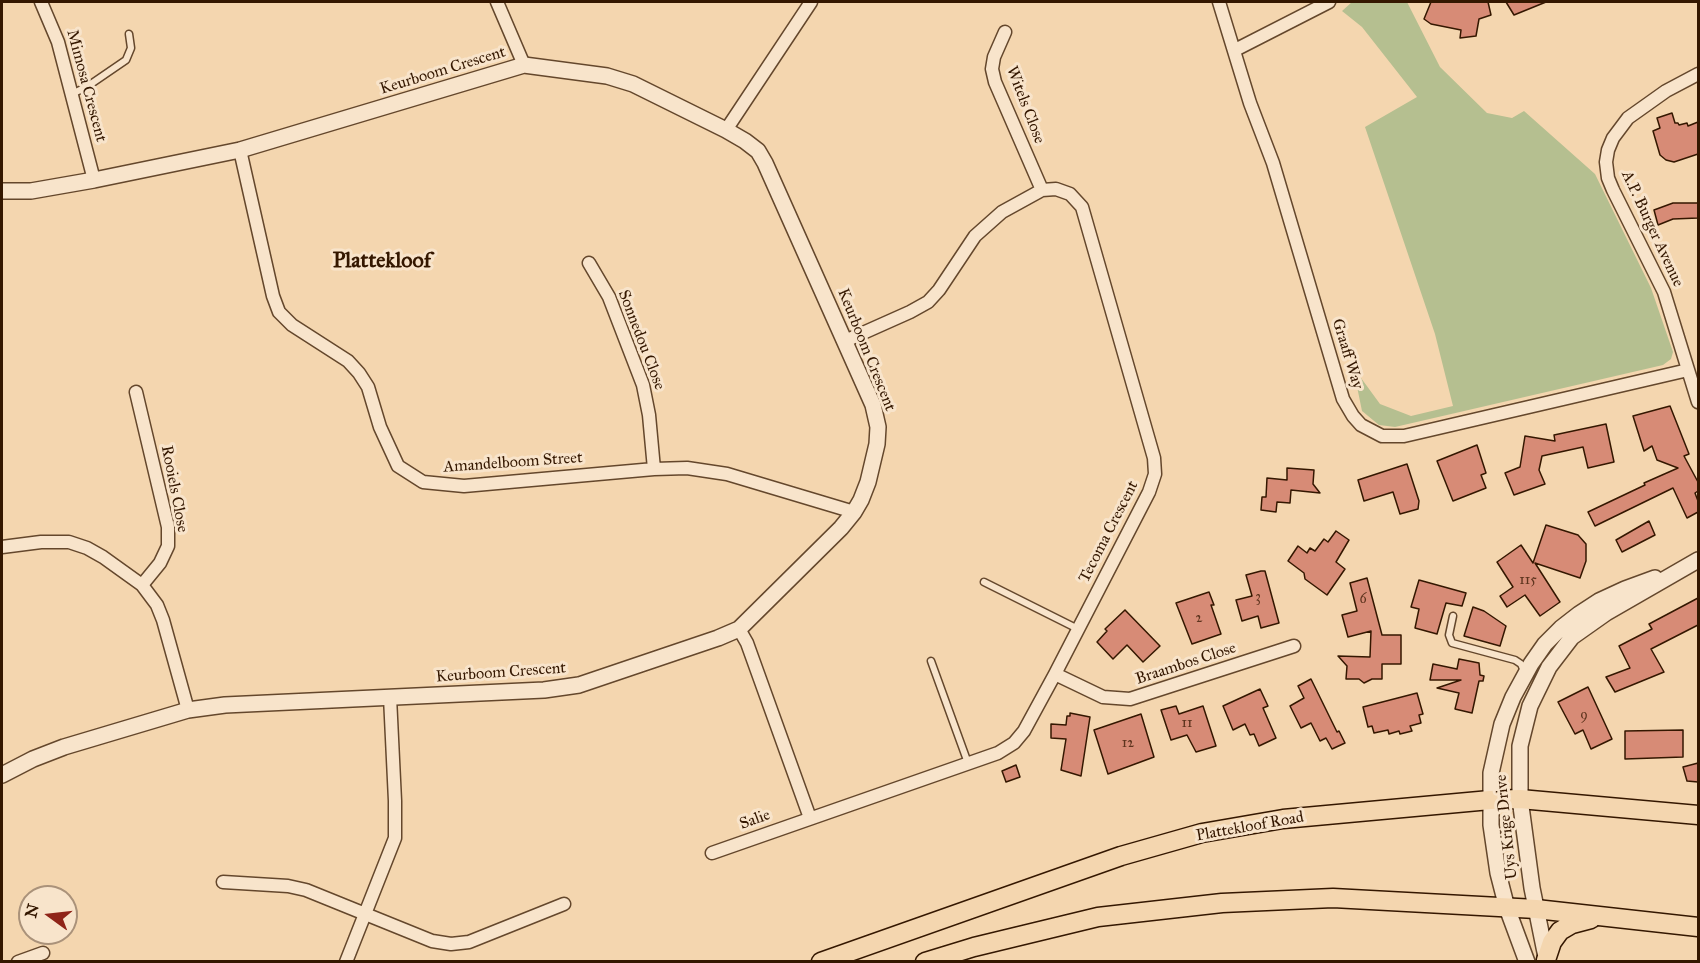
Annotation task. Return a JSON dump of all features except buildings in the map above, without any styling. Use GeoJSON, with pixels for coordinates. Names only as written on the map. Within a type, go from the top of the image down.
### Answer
{"type":"FeatureCollection","features":[{"type":"Feature","properties":{"kind":"main road","name":"Plattekloof Road"},"geometry":{"type":"LineString","coordinates":[[821,962],[1121,856],[1202,833],[1283,819],[1520,799],[1698,815]]}},
{"type":"Feature","properties":{"kind":"main road"},"geometry":{"type":"LineString","coordinates":[[925,962],[974,947],[1098,917],[1222,903],[1333,898],[1536,909],[1698,927]]}},
{"type":"Feature","properties":{"kind":"main road"},"geometry":{"type":"LineString","coordinates":[[1546,961],[1552,942],[1560,931],[1572,924],[1598,917]]}},
{"type":"Feature","properties":{"kind":"street","name":"Mimosa Crescent"},"geometry":{"type":"LineString","coordinates":[[41,2],[58,42],[94,180]]}},
{"type":"Feature","properties":{"kind":"street"},"geometry":{"type":"LineString","coordinates":[[497,2],[524,65]]}},
{"type":"Feature","properties":{"kind":"street"},"geometry":{"type":"LineString","coordinates":[[726,129],[811,2]]}},
{"type":"Feature","properties":{"kind":"street","name":"Graaff Way"},"geometry":{"type":"LineString","coordinates":[[1219,2],[1250,103],[1273,164],[1343,399],[1361,425],[1382,436],[1404,436],[1688,370]]}},
{"type":"Feature","properties":{"kind":"street"},"geometry":{"type":"LineString","coordinates":[[1235,50],[1329,2]]}},
{"type":"Feature","properties":{"kind":"street","name":"Witels Close"},"geometry":{"type":"LineString","coordinates":[[1005,32],[994,57],[992,69],[1042,190]]}},
{"type":"Feature","properties":{"kind":"street","name":"Keurboom Crescent"},"geometry":{"type":"LineString","coordinates":[[2,191],[31,190],[94,180],[240,150],[524,65],[607,76],[633,84],[726,129],[752,146],[765,163],[845,341],[873,405],[878,427],[877,444],[868,482],[854,512],[841,528],[739,629],[718,638],[579,685],[544,690],[225,705],[188,710],[64,747],[33,759],[2,776]]}},
{"type":"Feature","properties":{"kind":"street","name":"A.P. Burger Avenue"},"geometry":{"type":"LineString","coordinates":[[1698,74],[1666,91],[1628,118],[1613,138],[1606,162],[1608,178],[1613,190],[1664,292],[1698,402]]}},
{"type":"Feature","properties":{"kind":"street","name":"Amandelboom Street"},"geometry":{"type":"LineString","coordinates":[[240,150],[273,296],[279,312],[292,325],[348,361],[359,373],[368,387],[380,428],[398,466],[423,482],[464,486],[687,468],[716,472],[854,512]]}},
{"type":"Feature","properties":{"kind":"street","name":"Tecoma Crescent"},"geometry":{"type":"LineString","coordinates":[[810,818],[998,753],[1014,743],[1024,730],[1055,674],[1149,492],[1155,474],[1154,458],[1082,207],[1070,194],[1056,189],[1042,190]]}},
{"type":"Feature","properties":{"kind":"street"},"geometry":{"type":"LineString","coordinates":[[845,341],[928,302],[939,290],[975,236],[987,223],[1042,190]]}},
{"type":"Feature","properties":{"kind":"street","name":"Sonnedou Close"},"geometry":{"type":"LineString","coordinates":[[589,263],[609,297],[643,385],[649,415],[654,469]]}},
{"type":"Feature","properties":{"kind":"street","name":"Rooiels Close"},"geometry":{"type":"LineString","coordinates":[[136,392],[168,527],[168,546],[160,563],[142,585]]}},
{"type":"Feature","properties":{"kind":"street"},"geometry":{"type":"LineString","coordinates":[[2,547],[41,542],[69,542],[95,552],[142,585],[158,606],[188,710]]}},
{"type":"Feature","properties":{"kind":"street","name":"Uys Krige Drive"},"geometry":{"type":"LineString","coordinates":[[1546,961],[1520,799],[1519,760],[1524,725],[1538,687],[1556,657],[1572,637],[1591,622],[1698,560]]}},
{"type":"Feature","properties":{"kind":"street","name":"Uys Krige Drive"},"geometry":{"type":"LineString","coordinates":[[1527,962],[1507,908],[1496,861],[1490,800],[1491,773],[1508,709],[1525,674],[1545,644],[1579,614],[1625,589],[1669,575]]}},
{"type":"Feature","properties":{"kind":"street"},"geometry":{"type":"LineString","coordinates":[[739,629],[747,643],[810,818]]}},
{"type":"Feature","properties":{"kind":"street","name":"Braambos Close"},"geometry":{"type":"LineString","coordinates":[[1055,674],[1103,697],[1130,699],[1294,646]]}},
{"type":"Feature","properties":{"kind":"street"},"geometry":{"type":"LineString","coordinates":[[346,962],[394,838],[396,821],[390,697]]}},
{"type":"Feature","properties":{"kind":"street","name":"Salie"},"geometry":{"type":"LineString","coordinates":[[712,853],[810,818]]}},
{"type":"Feature","properties":{"kind":"street"},"geometry":{"type":"LineString","coordinates":[[224,882],[288,886],[306,890],[432,941],[451,944],[469,942],[564,904]]}},
{"type":"Feature","properties":{"kind":"street"},"geometry":{"type":"LineString","coordinates":[[18,962],[43,953]]}},
{"type":"Feature","properties":{"kind":"lane"},"geometry":{"type":"LineString","coordinates":[[72,93],[88,86],[126,60],[132,48],[129,34]]}},
{"type":"Feature","properties":{"kind":"lane"},"geometry":{"type":"LineString","coordinates":[[984,582],[1078,629]]}},
{"type":"Feature","properties":{"kind":"lane"},"geometry":{"type":"LineString","coordinates":[[1453,616],[1449,635],[1452,643],[1515,660],[1521,664],[1525,674]]}},
{"type":"Feature","properties":{"kind":"lane"},"geometry":{"type":"LineString","coordinates":[[931,661],[968,763]]}},
{"type":"Feature","properties":{"kind":"green space"},"geometry":{"type":"Polygon","coordinates":[[[1352,2],[1407,2],[1440,67],[1487,113],[1512,118],[1524,111],[1595,174],[1651,288],[1673,352],[1671,359],[1663,365],[1395,427],[1379,425],[1362,411],[1353,367],[1380,404],[1411,416],[1453,406],[1435,334],[1365,127],[1417,97],[1362,27],[1342,11],[1352,2]]]}},
{"type":"Feature","properties":{"kind":"district","name":"Plattekloof"},"geometry":{"type":"Point","coordinates":[382,262]}}]}
